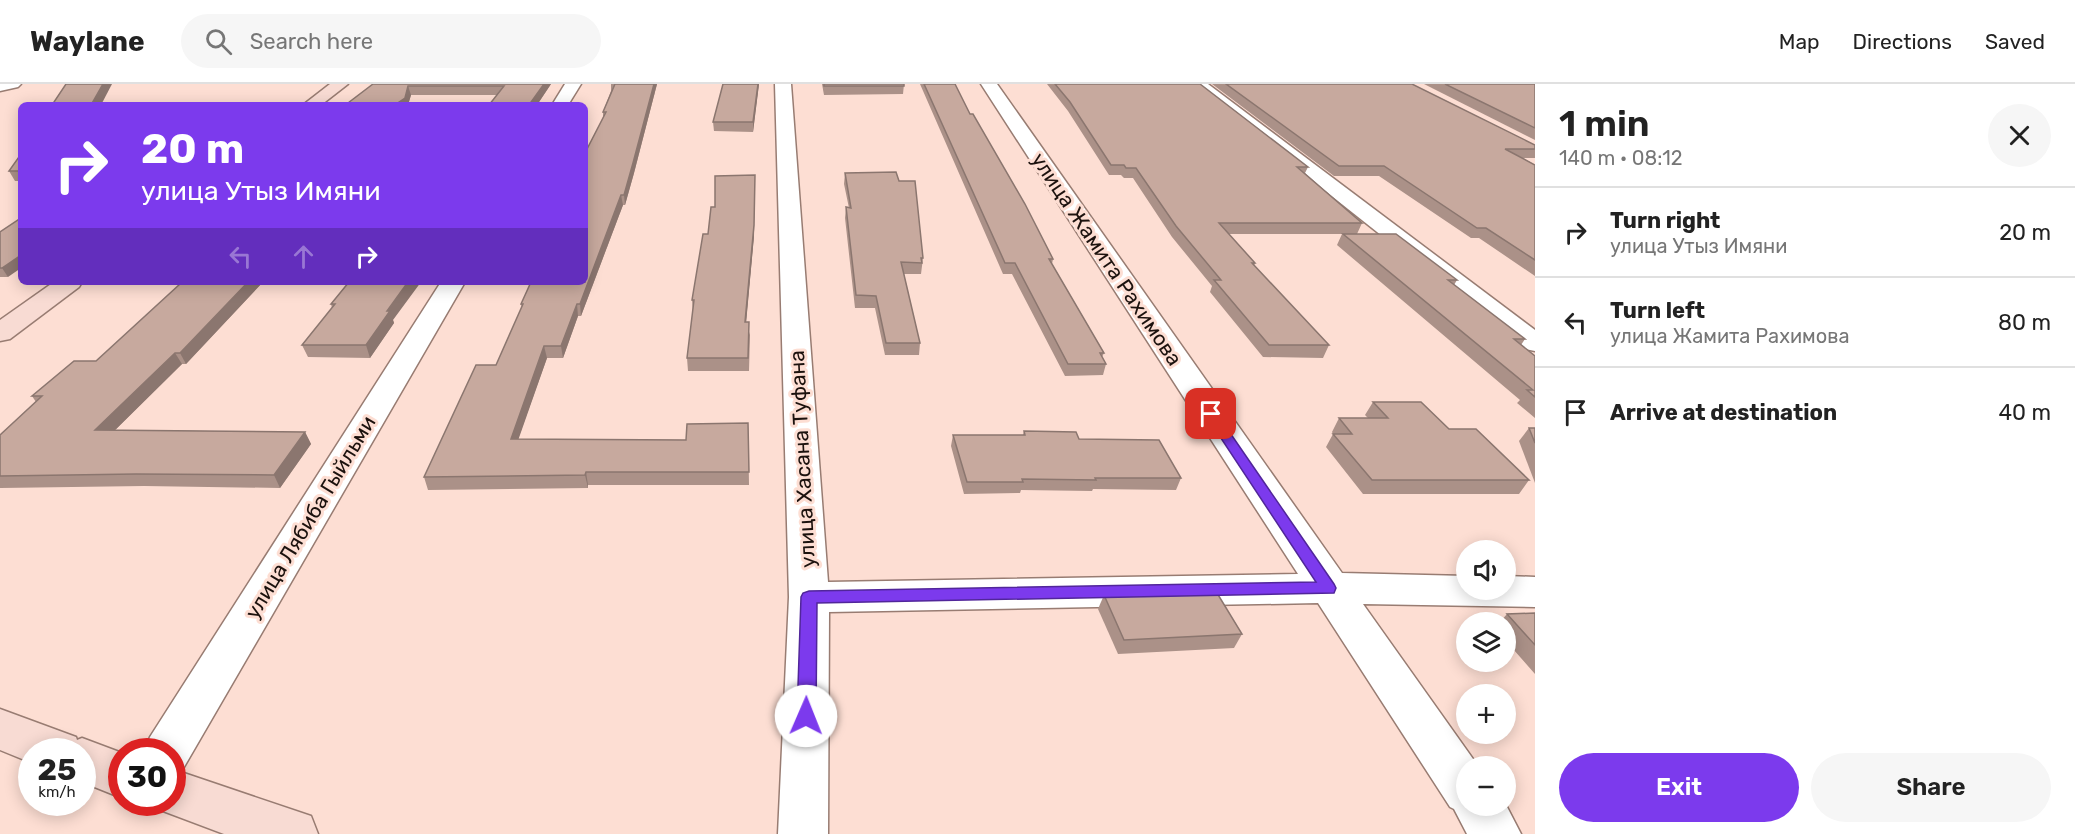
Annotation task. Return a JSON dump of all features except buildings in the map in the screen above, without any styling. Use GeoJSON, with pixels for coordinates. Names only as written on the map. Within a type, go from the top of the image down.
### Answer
{"type":"FeatureCollection","features":[{"type":"Feature","properties":{"kind":"street"},"geometry":{"type":"LineString","coordinates":[[0,86],[13,84]]}},
{"type":"Feature","properties":{"kind":"street"},"geometry":{"type":"LineString","coordinates":[[315,102],[340,84]]}},
{"type":"Feature","properties":{"kind":"street"},"geometry":{"type":"LineString","coordinates":[[563,102],[573,84]]}},
{"type":"Feature","properties":{"kind":"street","name":"улица Хасана Туфана"},"geometry":{"type":"LineString","coordinates":[[783,84],[809,597],[803,834]]}},
{"type":"Feature","properties":{"kind":"street","name":"улица Жамита Рахимова"},"geometry":{"type":"LineString","coordinates":[[989,84],[1456,775]]}},
{"type":"Feature","properties":{"kind":"street"},"geometry":{"type":"LineString","coordinates":[[1198,84],[1535,343]]}},
{"type":"Feature","properties":{"kind":"street"},"geometry":{"type":"LineString","coordinates":[[0,333],[66,285]]}},
{"type":"Feature","properties":{"kind":"street","name":"улица Лябиба Гыйльми"},"geometry":{"type":"LineString","coordinates":[[176,738],[451,285]]}},
{"type":"Feature","properties":{"kind":"street"},"geometry":{"type":"LineString","coordinates":[[809,597],[1328,588],[1535,592]]}},
{"type":"Feature","properties":{"kind":"street"},"geometry":{"type":"LineString","coordinates":[[0,729],[23,738]]}},
{"type":"Feature","properties":{"kind":"street"},"geometry":{"type":"LineString","coordinates":[[186,797],[293,834]]}},
{"type":"Feature","properties":{"kind":"street"},"geometry":{"type":"LineString","coordinates":[[1484,816],[1496,834]]}},
{"type":"Feature","properties":{"kind":"route"},"geometry":{"type":"LineString","coordinates":[[806,716],[809,597],[1328,588],[1211,414]]}}]}
